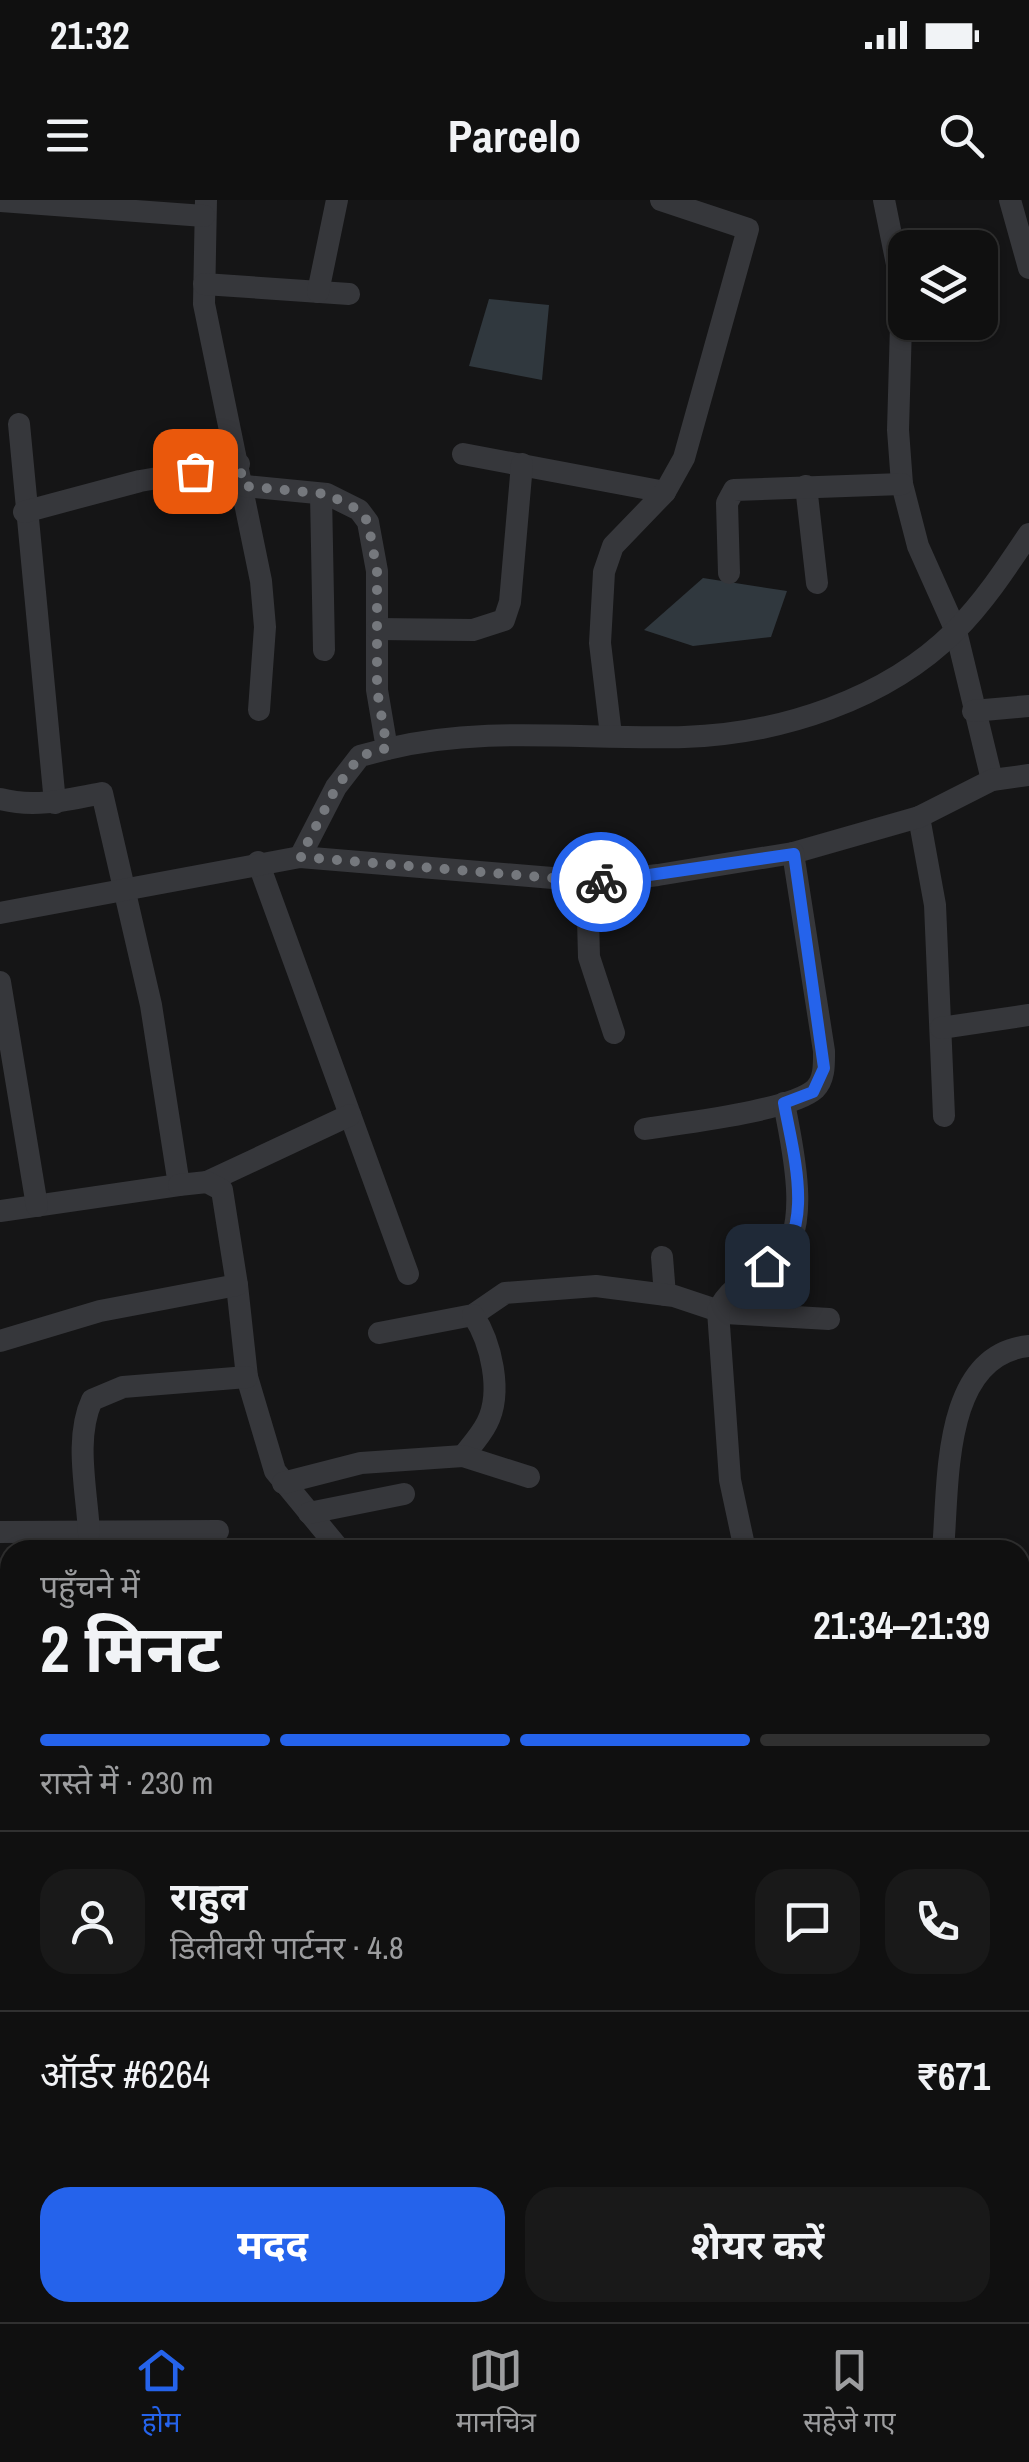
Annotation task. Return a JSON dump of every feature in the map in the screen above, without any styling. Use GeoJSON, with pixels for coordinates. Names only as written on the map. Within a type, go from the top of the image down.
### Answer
{"type":"FeatureCollection","features":[{"type":"Feature","properties":{"kind":"street"},"geometry":{"type":"LineString","coordinates":[[318,292],[337,200]]}},
{"type":"Feature","properties":{"kind":"street"},"geometry":{"type":"LineString","coordinates":[[611,735],[600,643],[604,572],[613,546],[665,492],[684,458],[748,229],[661,200]]}},
{"type":"Feature","properties":{"kind":"street"},"geometry":{"type":"LineString","coordinates":[[884,200],[902,289],[898,430],[902,484],[918,546],[956,631],[992,780]]}},
{"type":"Feature","properties":{"kind":"street"},"geometry":{"type":"LineString","coordinates":[[1010,200],[1029,268]]}},
{"type":"Feature","properties":{"kind":"street"},"geometry":{"type":"LineString","coordinates":[[0,201],[205,208],[204,284],[211,349],[242,476],[265,627],[259,710]]}},
{"type":"Feature","properties":{"kind":"street"},"geometry":{"type":"LineString","coordinates":[[204,284],[349,294]]}},
{"type":"Feature","properties":{"kind":"street"},"geometry":{"type":"LineString","coordinates":[[19,424],[24,512],[55,802]]}},
{"type":"Feature","properties":{"kind":"street"},"geometry":{"type":"LineString","coordinates":[[462,454],[665,492]]}},
{"type":"Feature","properties":{"kind":"street"},"geometry":{"type":"LineString","coordinates":[[377,629],[473,630],[504,620],[510,602],[522,464]]}},
{"type":"Feature","properties":{"kind":"street"},"geometry":{"type":"LineString","coordinates":[[24,512],[140,482],[242,476],[321,494],[359,510],[368,522],[377,571],[377,690],[387,748]]}},
{"type":"Feature","properties":{"kind":"street"},"geometry":{"type":"LineString","coordinates":[[729,573],[730,494],[743,487],[902,484]]}},
{"type":"Feature","properties":{"kind":"street"},"geometry":{"type":"LineString","coordinates":[[806,486],[816,582]]}},
{"type":"Feature","properties":{"kind":"street"},"geometry":{"type":"LineString","coordinates":[[321,494],[324,650]]}},
{"type":"Feature","properties":{"kind":"street"},"geometry":{"type":"LineString","coordinates":[[300,857],[336,788],[360,756],[387,748],[468,734],[684,737],[803,719],[843,703],[924,658],[956,631],[1029,534]]}},
{"type":"Feature","properties":{"kind":"street"},"geometry":{"type":"LineString","coordinates":[[973,712],[1029,706]]}},
{"type":"Feature","properties":{"kind":"street"},"geometry":{"type":"LineString","coordinates":[[0,913],[300,857],[587,881],[658,875],[794,854],[919,817],[992,780],[1029,775]]}},
{"type":"Feature","properties":{"kind":"street"},"geometry":{"type":"LineString","coordinates":[[0,798],[18,804],[102,793],[165,1077],[180,1185]]}},
{"type":"Feature","properties":{"kind":"street"},"geometry":{"type":"LineString","coordinates":[[919,817],[930,866],[944,1116]]}},
{"type":"Feature","properties":{"kind":"street"},"geometry":{"type":"LineString","coordinates":[[645,1129],[784,1103],[813,1092],[824,1068],[794,854]]}},
{"type":"Feature","properties":{"kind":"street"},"geometry":{"type":"LineString","coordinates":[[258,862],[408,1274]]}},
{"type":"Feature","properties":{"kind":"street"},"geometry":{"type":"LineString","coordinates":[[587,881],[589,957],[614,1033]]}},
{"type":"Feature","properties":{"kind":"street"},"geometry":{"type":"LineString","coordinates":[[0,982],[37,1206]]}},
{"type":"Feature","properties":{"kind":"street"},"geometry":{"type":"LineString","coordinates":[[941,1028],[1029,1015]]}},
{"type":"Feature","properties":{"kind":"street"},"geometry":{"type":"LineString","coordinates":[[742,1540],[730,1480],[718,1311],[729,1292],[778,1260],[792,1232],[796,1180],[784,1103]]}},
{"type":"Feature","properties":{"kind":"street"},"geometry":{"type":"LineString","coordinates":[[0,1212],[207,1182],[350,1115]]}},
{"type":"Feature","properties":{"kind":"street"},"geometry":{"type":"LineString","coordinates":[[207,1182],[222,1190],[226,1202],[247,1378],[259,1428],[283,1483],[332,1540]]}},
{"type":"Feature","properties":{"kind":"street"},"geometry":{"type":"LineString","coordinates":[[662,1257],[665,1295]]}},
{"type":"Feature","properties":{"kind":"street"},"geometry":{"type":"LineString","coordinates":[[0,1341],[100,1311],[237,1285]]}},
{"type":"Feature","properties":{"kind":"street"},"geometry":{"type":"LineString","coordinates":[[379,1333],[473,1315],[505,1293],[596,1286],[665,1295],[718,1311],[829,1319]]}},
{"type":"Feature","properties":{"kind":"street"},"geometry":{"type":"LineString","coordinates":[[463,1456],[489,1421],[493,1376],[488,1337],[473,1315]]}},
{"type":"Feature","properties":{"kind":"street"},"geometry":{"type":"LineString","coordinates":[[945,1540],[954,1423],[966,1387],[1010,1348],[1029,1346]]}},
{"type":"Feature","properties":{"kind":"street"},"geometry":{"type":"LineString","coordinates":[[90,1533],[83,1440],[85,1416],[92,1400],[123,1387],[247,1378]]}},
{"type":"Feature","properties":{"kind":"street"},"geometry":{"type":"LineString","coordinates":[[283,1483],[361,1463],[463,1456],[529,1478]]}},
{"type":"Feature","properties":{"kind":"street"},"geometry":{"type":"LineString","coordinates":[[309,1513],[404,1494]]}},
{"type":"Feature","properties":{"kind":"street"},"geometry":{"type":"LineString","coordinates":[[0,1532],[218,1532]]}},
{"type":"Feature","properties":{"kind":"shaded area"},"geometry":{"type":"Polygon","coordinates":[[[489,299],[549,305],[542,380],[469,366],[489,299]]]}},
{"type":"Feature","properties":{"kind":"shaded area"},"geometry":{"type":"Polygon","coordinates":[[[703,578],[787,591],[771,637],[693,646],[644,630],[703,578]]]}},
{"type":"Feature","properties":{"kind":"way so far"},"geometry":{"type":"LineString","coordinates":[[195,471],[239,464],[244,486],[327,494],[359,510],[374,538],[377,690],[387,748],[360,756],[336,788],[300,857],[601,882]]}},
{"type":"Feature","properties":{"kind":"route"},"geometry":{"type":"LineString","coordinates":[[601,882],[794,854],[824,1068],[813,1092],[784,1103],[795,1162],[796,1217],[787,1248],[767,1266]]}}]}
